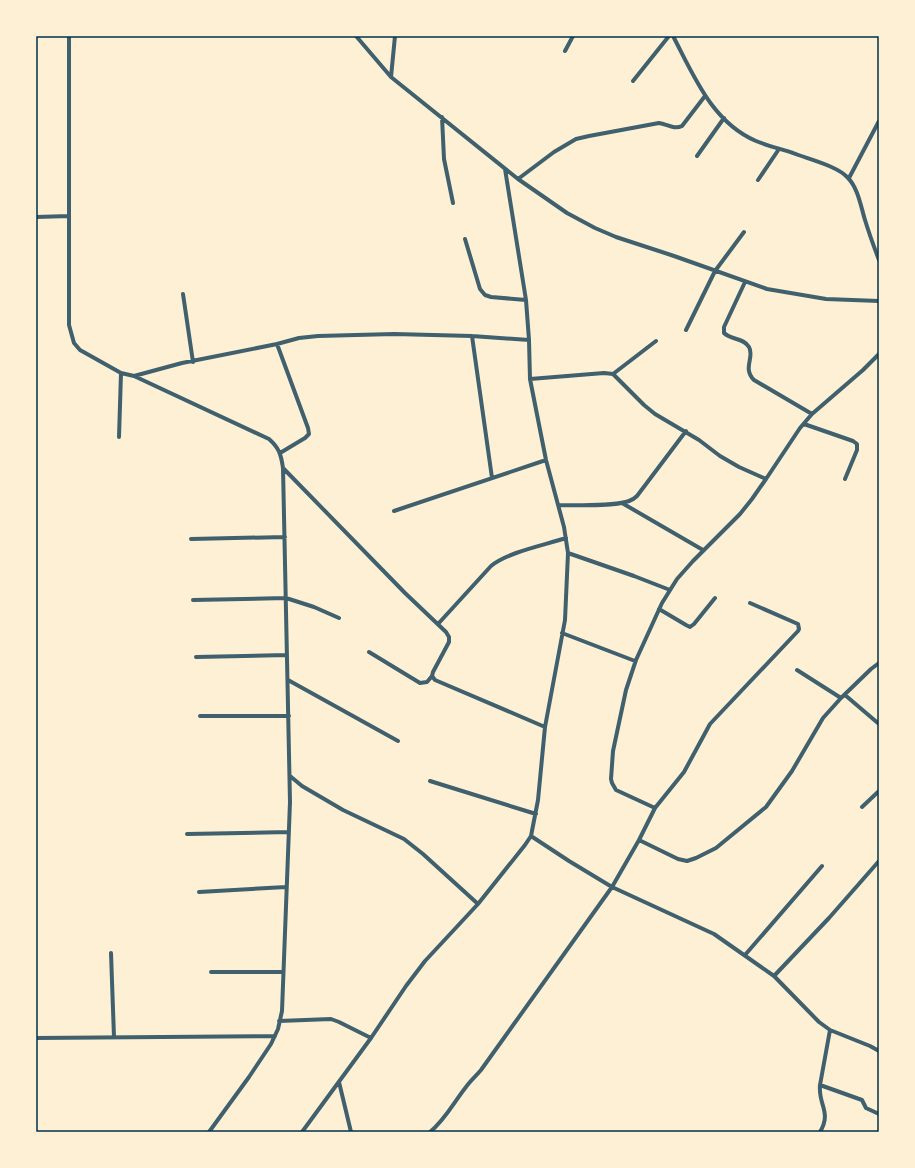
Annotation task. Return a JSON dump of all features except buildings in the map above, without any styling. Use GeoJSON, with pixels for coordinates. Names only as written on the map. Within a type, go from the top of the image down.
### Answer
{"type":"FeatureCollection","features":[{"type":"Feature","properties":{"kind":"street"},"geometry":{"type":"LineString","coordinates":[[69,36],[69,325],[74,343],[80,350],[122,373],[134,376],[269,439],[280,453],[283,468],[290,776],[282,1011],[278,1029],[271,1044],[250,1077],[209,1132]]}},
{"type":"Feature","properties":{"kind":"street"},"geometry":{"type":"LineString","coordinates":[[356,36],[391,77],[518,179],[567,213],[595,228],[616,237],[674,256],[767,290],[826,299],[879,301]]}},
{"type":"Feature","properties":{"kind":"street"},"geometry":{"type":"LineString","coordinates":[[391,77],[395,36]]}},
{"type":"Feature","properties":{"kind":"street"},"geometry":{"type":"LineString","coordinates":[[565,51],[572,36]]}},
{"type":"Feature","properties":{"kind":"street"},"geometry":{"type":"LineString","coordinates":[[633,81],[668,36]]}},
{"type":"Feature","properties":{"kind":"street"},"geometry":{"type":"LineString","coordinates":[[673,36],[705,96],[713,107],[730,124],[756,140],[840,171],[849,178],[855,189],[879,260]]}},
{"type":"Feature","properties":{"kind":"street"},"geometry":{"type":"LineString","coordinates":[[518,179],[554,152],[576,139],[659,123],[678,128],[682,126],[705,96]]}},
{"type":"Feature","properties":{"kind":"street"},"geometry":{"type":"LineString","coordinates":[[442,117],[444,159],[454,203]]}},
{"type":"Feature","properties":{"kind":"street"},"geometry":{"type":"LineString","coordinates":[[697,156],[724,118]]}},
{"type":"Feature","properties":{"kind":"street"},"geometry":{"type":"LineString","coordinates":[[849,178],[879,121]]}},
{"type":"Feature","properties":{"kind":"street"},"geometry":{"type":"LineString","coordinates":[[758,180],[779,149]]}},
{"type":"Feature","properties":{"kind":"street"},"geometry":{"type":"LineString","coordinates":[[302,1132],[421,968],[478,904],[531,836],[536,814],[545,727],[564,620],[568,553],[559,505],[546,460],[530,379],[526,300],[505,168]]}},
{"type":"Feature","properties":{"kind":"street"},"geometry":{"type":"LineString","coordinates":[[36,217],[69,216]]}},
{"type":"Feature","properties":{"kind":"street"},"geometry":{"type":"LineString","coordinates":[[686,330],[715,271],[744,232]]}},
{"type":"Feature","properties":{"kind":"street"},"geometry":{"type":"LineString","coordinates":[[465,239],[480,289],[485,295],[491,297],[526,300]]}},
{"type":"Feature","properties":{"kind":"street"},"geometry":{"type":"LineString","coordinates":[[745,282],[724,327],[724,333],[728,337],[748,345],[750,350],[748,371],[754,380],[812,414]]}},
{"type":"Feature","properties":{"kind":"street"},"geometry":{"type":"LineString","coordinates":[[183,294],[193,362]]}},
{"type":"Feature","properties":{"kind":"street"},"geometry":{"type":"LineString","coordinates":[[134,376],[182,363],[193,362],[300,338],[365,334],[472,336],[529,340]]}},
{"type":"Feature","properties":{"kind":"street"},"geometry":{"type":"LineString","coordinates":[[472,336],[492,478]]}},
{"type":"Feature","properties":{"kind":"street"},"geometry":{"type":"LineString","coordinates":[[613,374],[656,341]]}},
{"type":"Feature","properties":{"kind":"street"},"geometry":{"type":"LineString","coordinates":[[276,344],[309,434],[280,453]]}},
{"type":"Feature","properties":{"kind":"street"},"geometry":{"type":"LineString","coordinates":[[655,808],[619,792],[612,783],[613,751],[626,690],[635,661],[659,609],[677,580],[703,550],[740,514],[812,414],[863,370],[879,354]]}},
{"type":"Feature","properties":{"kind":"street"},"geometry":{"type":"LineString","coordinates":[[873,360],[879,363]]}},
{"type":"Feature","properties":{"kind":"street"},"geometry":{"type":"LineString","coordinates":[[119,437],[122,373]]}},
{"type":"Feature","properties":{"kind":"street"},"geometry":{"type":"LineString","coordinates":[[530,379],[604,373],[613,374],[654,414],[686,431],[720,456],[739,467],[766,479]]}},
{"type":"Feature","properties":{"kind":"street"},"geometry":{"type":"LineString","coordinates":[[804,424],[853,441],[857,444],[857,450],[845,479]]}},
{"type":"Feature","properties":{"kind":"street"},"geometry":{"type":"LineString","coordinates":[[559,505],[622,503],[631,501],[637,496],[686,431]]}},
{"type":"Feature","properties":{"kind":"street"},"geometry":{"type":"LineString","coordinates":[[394,511],[546,460]]}},
{"type":"Feature","properties":{"kind":"street"},"geometry":{"type":"LineString","coordinates":[[283,468],[405,593],[446,632],[449,637],[449,642],[432,676],[427,682],[420,683],[369,652]]}},
{"type":"Feature","properties":{"kind":"street"},"geometry":{"type":"LineString","coordinates":[[622,503],[703,550]]}},
{"type":"Feature","properties":{"kind":"street"},"geometry":{"type":"LineString","coordinates":[[191,539],[285,537]]}},
{"type":"Feature","properties":{"kind":"street"},"geometry":{"type":"LineString","coordinates":[[438,624],[498,561],[510,555],[566,538]]}},
{"type":"Feature","properties":{"kind":"street"},"geometry":{"type":"LineString","coordinates":[[568,553],[670,590]]}},
{"type":"Feature","properties":{"kind":"street"},"geometry":{"type":"LineString","coordinates":[[193,600],[286,598],[322,610],[339,618]]}},
{"type":"Feature","properties":{"kind":"street"},"geometry":{"type":"LineString","coordinates":[[659,609],[690,626],[694,624],[715,598]]}},
{"type":"Feature","properties":{"kind":"street"},"geometry":{"type":"LineString","coordinates":[[430,1132],[436,1127],[466,1086],[481,1070],[612,887],[639,840],[655,808],[684,772],[710,724],[799,629],[798,624],[750,603]]}},
{"type":"Feature","properties":{"kind":"street"},"geometry":{"type":"LineString","coordinates":[[562,633],[635,661]]}},
{"type":"Feature","properties":{"kind":"street"},"geometry":{"type":"LineString","coordinates":[[196,657],[287,655]]}},
{"type":"Feature","properties":{"kind":"street"},"geometry":{"type":"LineString","coordinates":[[639,840],[678,859],[687,861],[716,848],[766,807],[792,771],[823,718],[841,698],[879,663]]}},
{"type":"Feature","properties":{"kind":"street"},"geometry":{"type":"LineString","coordinates":[[797,670],[841,698]]}},
{"type":"Feature","properties":{"kind":"street"},"geometry":{"type":"LineString","coordinates":[[432,676],[435,680],[545,727]]}},
{"type":"Feature","properties":{"kind":"street"},"geometry":{"type":"LineString","coordinates":[[288,680],[398,741]]}},
{"type":"Feature","properties":{"kind":"street"},"geometry":{"type":"LineString","coordinates":[[845,695],[879,724]]}},
{"type":"Feature","properties":{"kind":"street"},"geometry":{"type":"LineString","coordinates":[[200,716],[288,716]]}},
{"type":"Feature","properties":{"kind":"street"},"geometry":{"type":"LineString","coordinates":[[290,776],[302,786],[343,810],[404,839],[423,854],[478,904]]}},
{"type":"Feature","properties":{"kind":"street"},"geometry":{"type":"LineString","coordinates":[[430,782],[536,814]]}},
{"type":"Feature","properties":{"kind":"street"},"geometry":{"type":"LineString","coordinates":[[862,807],[879,792]]}},
{"type":"Feature","properties":{"kind":"street"},"geometry":{"type":"LineString","coordinates":[[187,834],[289,832]]}},
{"type":"Feature","properties":{"kind":"street"},"geometry":{"type":"LineString","coordinates":[[531,836],[612,887],[708,930],[774,976],[819,1022],[830,1030],[879,1051]]}},
{"type":"Feature","properties":{"kind":"street"},"geometry":{"type":"LineString","coordinates":[[774,976],[830,918],[879,861]]}},
{"type":"Feature","properties":{"kind":"street"},"geometry":{"type":"LineString","coordinates":[[745,955],[822,866]]}},
{"type":"Feature","properties":{"kind":"street"},"geometry":{"type":"LineString","coordinates":[[199,892],[286,887]]}},
{"type":"Feature","properties":{"kind":"street"},"geometry":{"type":"LineString","coordinates":[[111,953],[114,1037]]}},
{"type":"Feature","properties":{"kind":"street"},"geometry":{"type":"LineString","coordinates":[[211,972],[283,972]]}},
{"type":"Feature","properties":{"kind":"street"},"geometry":{"type":"LineString","coordinates":[[279,1021],[331,1019],[371,1038]]}},
{"type":"Feature","properties":{"kind":"street"},"geometry":{"type":"LineString","coordinates":[[820,1132],[826,1122],[826,1115],[819,1093],[830,1030]]}},
{"type":"Feature","properties":{"kind":"street"},"geometry":{"type":"LineString","coordinates":[[36,1038],[274,1036]]}},
{"type":"Feature","properties":{"kind":"street"},"geometry":{"type":"LineString","coordinates":[[339,1082],[352,1132]]}},
{"type":"Feature","properties":{"kind":"street"},"geometry":{"type":"LineString","coordinates":[[820,1085],[862,1100],[866,1108],[879,1114]]}}]}
